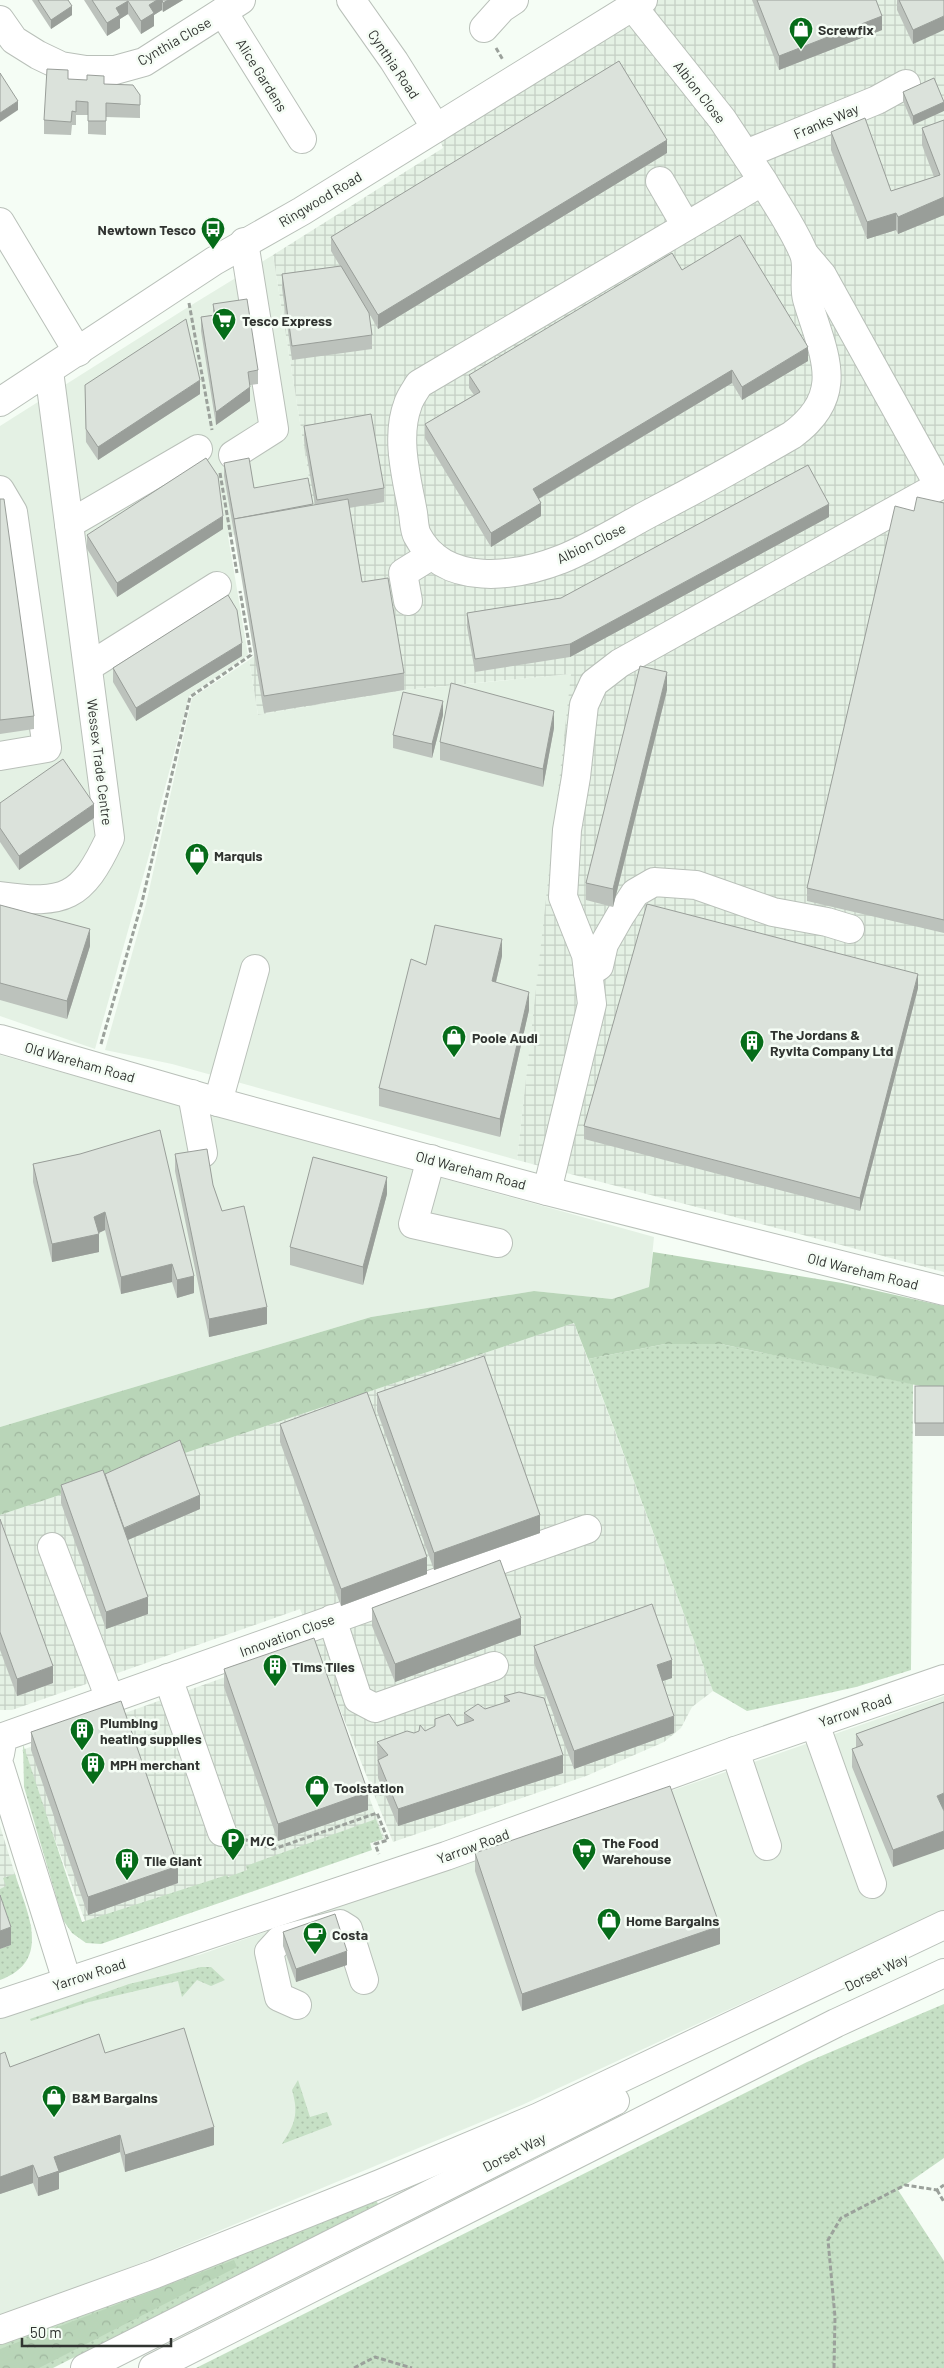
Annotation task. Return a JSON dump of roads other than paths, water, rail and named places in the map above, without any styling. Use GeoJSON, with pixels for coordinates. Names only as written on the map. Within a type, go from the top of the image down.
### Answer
{"type":"FeatureCollection","features":[{"type":"Feature","properties":{"kind":"main road","name":"Cynthia Road"},"geometry":{"type":"LineString","coordinates":[[351,0],[394,62],[436,128]]}},
{"type":"Feature","properties":{"kind":"main road"},"geometry":{"type":"LineString","coordinates":[[484,28],[502,8],[514,0]]}},
{"type":"Feature","properties":{"kind":"main road","name":"Ringwood Road"},"geometry":{"type":"LineString","coordinates":[[0,402],[244,242],[302,211],[638,4]]}},
{"type":"Feature","properties":{"kind":"main road","name":"Albion Close"},"geometry":{"type":"LineString","coordinates":[[638,4],[746,154],[763,180],[805,255],[804,290],[826,363],[828,379],[822,402],[804,426],[792,435],[708,483],[563,559],[537,567],[473,574],[456,570],[432,555],[416,533],[403,456],[406,412],[408,404],[419,384],[763,180]]}},
{"type":"Feature","properties":{"kind":"main road","name":"Cynthia Close"},"geometry":{"type":"LineString","coordinates":[[0,20],[14,40],[38,55],[61,66],[86,70],[115,70],[144,62],[232,6]]}},
{"type":"Feature","properties":{"kind":"main road","name":"Alice Gardens"},"geometry":{"type":"LineString","coordinates":[[232,6],[302,139]]}},
{"type":"Feature","properties":{"kind":"main road","name":"Franks Way"},"geometry":{"type":"LineString","coordinates":[[746,154],[877,100],[906,84]]}},
{"type":"Feature","properties":{"kind":"main road"},"geometry":{"type":"LineString","coordinates":[[660,181],[686,226]]}},
{"type":"Feature","properties":{"kind":"main road"},"geometry":{"type":"LineString","coordinates":[[0,222],[7,253],[78,352]]}},
{"type":"Feature","properties":{"kind":"main road"},"geometry":{"type":"LineString","coordinates":[[226,464],[274,429],[244,242]]}},
{"type":"Feature","properties":{"kind":"main road"},"geometry":{"type":"LineString","coordinates":[[547,1191],[592,1004],[586,955],[563,897],[567,830],[576,777],[584,704],[594,683],[620,663],[942,485],[822,275],[805,255]]}},
{"type":"Feature","properties":{"kind":"main road","name":"Wessex Trade Centre"},"geometry":{"type":"LineString","coordinates":[[0,896],[27,900],[53,900],[76,889],[96,868],[110,838],[49,371]]}},
{"type":"Feature","properties":{"kind":"main road"},"geometry":{"type":"LineString","coordinates":[[69,524],[205,442]]}},
{"type":"Feature","properties":{"kind":"main road"},"geometry":{"type":"LineString","coordinates":[[0,490],[13,512],[47,748],[0,756]]}},
{"type":"Feature","properties":{"kind":"main road"},"geometry":{"type":"LineString","coordinates":[[408,601],[403,573],[432,555]]}},
{"type":"Feature","properties":{"kind":"main road"},"geometry":{"type":"LineString","coordinates":[[88,667],[231,584]]}},
{"type":"Feature","properties":{"kind":"main road"},"geometry":{"type":"LineString","coordinates":[[588,973],[599,966],[604,944],[635,893],[654,882],[696,885],[773,912],[827,922],[850,929]]}},
{"type":"Feature","properties":{"kind":"main road"},"geometry":{"type":"LineString","coordinates":[[218,1102],[255,969]]}},
{"type":"Feature","properties":{"kind":"main road","name":"Old Wareham Road"},"geometry":{"type":"LineString","coordinates":[[0,1039],[218,1102],[547,1191],[944,1291]]}},
{"type":"Feature","properties":{"kind":"main road"},"geometry":{"type":"LineString","coordinates":[[192,1094],[203,1153]]}},
{"type":"Feature","properties":{"kind":"main road"},"geometry":{"type":"LineString","coordinates":[[431,1159],[413,1224],[498,1243]]}},
{"type":"Feature","properties":{"kind":"main road","name":"Innovation Close"},"geometry":{"type":"LineString","coordinates":[[1,1742],[110,1699],[587,1529]]}},
{"type":"Feature","properties":{"kind":"main road"},"geometry":{"type":"LineString","coordinates":[[52,1546],[110,1699]]}},
{"type":"Feature","properties":{"kind":"main road"},"geometry":{"type":"LineString","coordinates":[[332,1619],[358,1699],[375,1708],[494,1666]]}},
{"type":"Feature","properties":{"kind":"main road"},"geometry":{"type":"LineString","coordinates":[[168,1678],[222,1832]]}},
{"type":"Feature","properties":{"kind":"main road","name":"Yarrow Road"},"geometry":{"type":"LineString","coordinates":[[0,2004],[387,1876],[735,1751],[944,1680]]}},
{"type":"Feature","properties":{"kind":"main road"},"geometry":{"type":"LineString","coordinates":[[815,1724],[872,1884]]}},
{"type":"Feature","properties":{"kind":"main road"},"geometry":{"type":"LineString","coordinates":[[735,1751],[767,1846]]}},
{"type":"Feature","properties":{"kind":"main road"},"geometry":{"type":"LineString","coordinates":[[0,1767],[8,1817],[67,1981]]}},
{"type":"Feature","properties":{"kind":"main road"},"geometry":{"type":"LineString","coordinates":[[297,2005],[279,1997],[269,1952],[280,1940],[340,1924],[348,1929],[364,1980]]}},
{"type":"Feature","properties":{"kind":"main road"},"geometry":{"type":"LineString","coordinates":[[0,2330],[155,2274],[389,2180],[539,2117],[944,1925]]}},
{"type":"Feature","properties":{"kind":"main road","name":"Dorset Way"},"geometry":{"type":"LineString","coordinates":[[85,2368],[820,1999],[944,1939]]}},
{"type":"Feature","properties":{"kind":"main road","name":"Dorset Way"},"geometry":{"type":"LineString","coordinates":[[153,2368],[828,2027],[944,1973]]}},
{"type":"Feature","properties":{"kind":"place","name":"Screwfix"},"geometry":{"type":"Point","coordinates":[801,50]}},
{"type":"Feature","properties":{"kind":"place","name":"Newtown Tesco"},"geometry":{"type":"Point","coordinates":[213,250]}},
{"type":"Feature","properties":{"kind":"place","name":"Tesco Express"},"geometry":{"type":"Point","coordinates":[224,341]}},
{"type":"Feature","properties":{"kind":"place","name":"Marquis"},"geometry":{"type":"Point","coordinates":[197,876]}},
{"type":"Feature","properties":{"kind":"place","name":"Poole Audi"},"geometry":{"type":"Point","coordinates":[454,1058]}},
{"type":"Feature","properties":{"kind":"place","name":"The Jordans & Ryvita Company Ltd"},"geometry":{"type":"Point","coordinates":[752,1063]}},
{"type":"Feature","properties":{"kind":"place","name":"Tims Tiles"},"geometry":{"type":"Point","coordinates":[275,1687]}},
{"type":"Feature","properties":{"kind":"place","name":"Plumbing heating supplies"},"geometry":{"type":"Point","coordinates":[82,1751]}},
{"type":"Feature","properties":{"kind":"place","name":"MPH merchant"},"geometry":{"type":"Point","coordinates":[93,1785]}},
{"type":"Feature","properties":{"kind":"place","name":"Toolstation"},"geometry":{"type":"Point","coordinates":[317,1808]}},
{"type":"Feature","properties":{"kind":"place","name":"M/C"},"geometry":{"type":"Point","coordinates":[233,1861]}},
{"type":"Feature","properties":{"kind":"place","name":"The Food Warehouse"},"geometry":{"type":"Point","coordinates":[584,1871]}},
{"type":"Feature","properties":{"kind":"place","name":"Tile Giant"},"geometry":{"type":"Point","coordinates":[127,1881]}},
{"type":"Feature","properties":{"kind":"place","name":"Home Bargains"},"geometry":{"type":"Point","coordinates":[609,1941]}},
{"type":"Feature","properties":{"kind":"place","name":"Costa"},"geometry":{"type":"Point","coordinates":[315,1955]}},
{"type":"Feature","properties":{"kind":"place","name":"B&M Bargains"},"geometry":{"type":"Point","coordinates":[54,2118]}}]}
